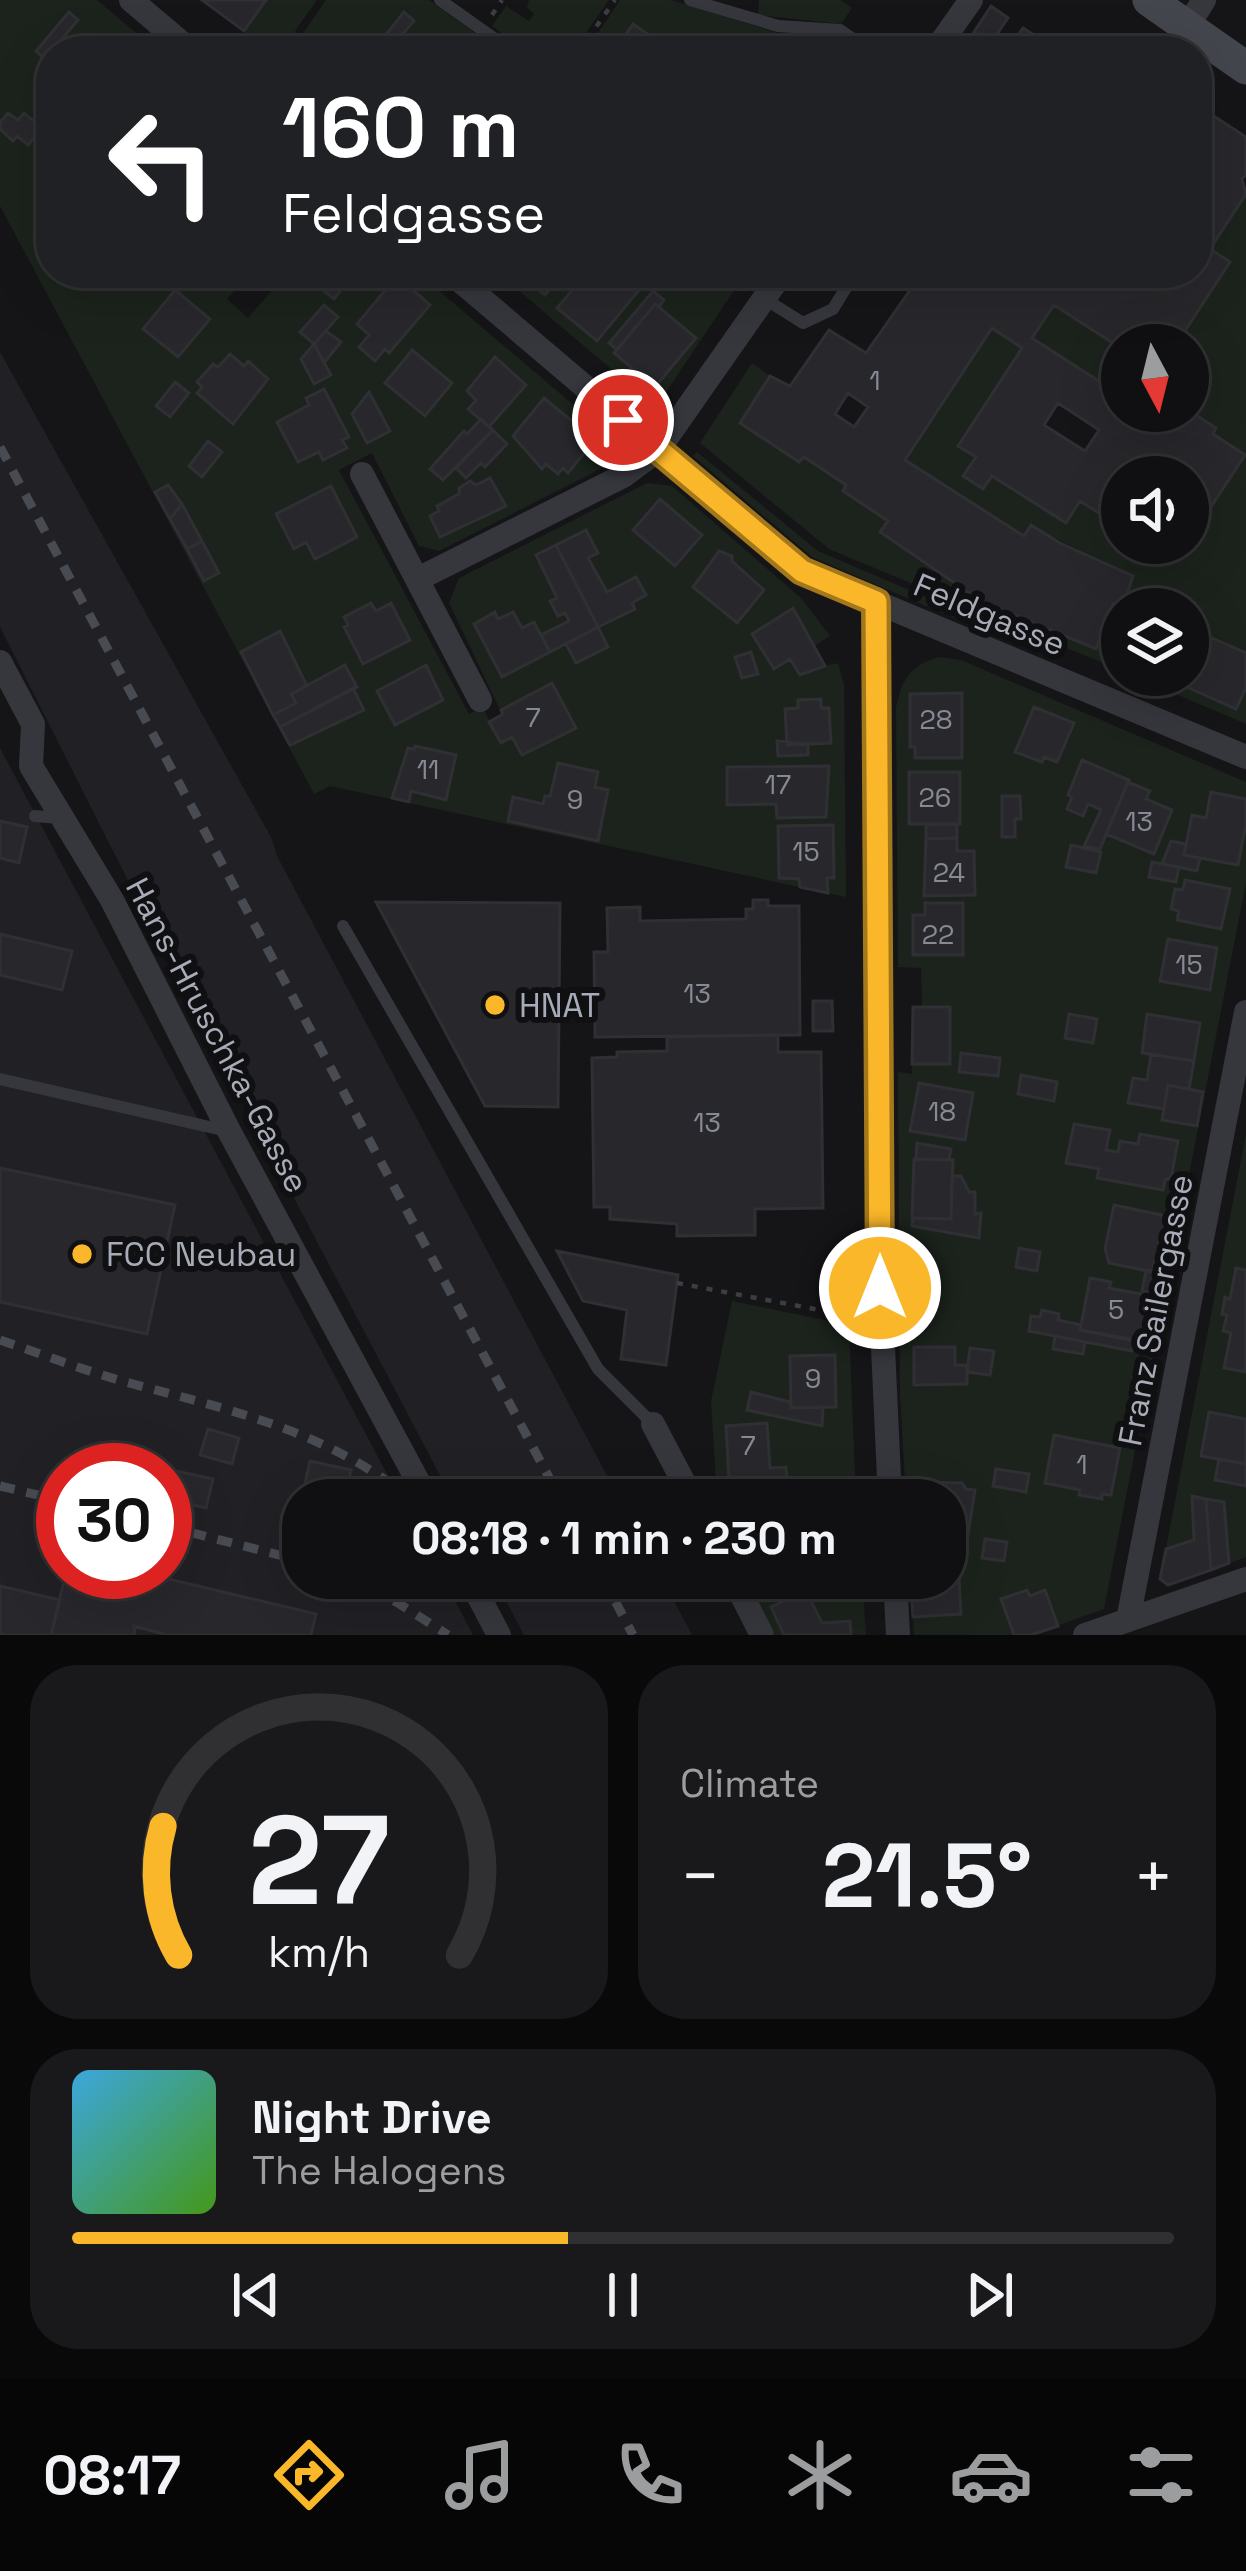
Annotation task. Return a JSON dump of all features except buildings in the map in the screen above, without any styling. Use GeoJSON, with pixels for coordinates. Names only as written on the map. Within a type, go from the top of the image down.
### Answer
{"type":"FeatureCollection","features":[{"type":"Feature","properties":{"kind":"street"},"geometry":{"type":"LineString","coordinates":[[131,0],[173,36]]}},
{"type":"Feature","properties":{"kind":"street"},"geometry":{"type":"LineString","coordinates":[[946,36],[971,0]]}},
{"type":"Feature","properties":{"kind":"street"},"geometry":{"type":"LineString","coordinates":[[1149,0],[1196,13],[1246,68]]}},
{"type":"Feature","properties":{"kind":"street","name":"Feldgasse"},"geometry":{"type":"LineString","coordinates":[[469,288],[802,571],[1246,757]]}},
{"type":"Feature","properties":{"kind":"street"},"geometry":{"type":"LineString","coordinates":[[418,579],[623,476],[658,450],[771,288]]}},
{"type":"Feature","properties":{"kind":"street"},"geometry":{"type":"LineString","coordinates":[[362,474],[479,700]]}},
{"type":"Feature","properties":{"kind":"street"},"geometry":{"type":"LineString","coordinates":[[876,602],[880,1317],[889,1479]]}},
{"type":"Feature","properties":{"kind":"street","name":"Hans-Hruschka-Gasse"},"geometry":{"type":"LineString","coordinates":[[0,662],[33,724],[31,766],[48,817],[112,900],[229,1131],[417,1479]]}},
{"type":"Feature","properties":{"kind":"street","name":"Franz Sailergasse"},"geometry":{"type":"LineString","coordinates":[[1128,1620],[1246,1012]]}},
{"type":"Feature","properties":{"kind":"street"},"geometry":{"type":"LineString","coordinates":[[653,1424],[682,1479]]}},
{"type":"Feature","properties":{"kind":"street"},"geometry":{"type":"LineString","coordinates":[[1085,1635],[1246,1580]]}},
{"type":"Feature","properties":{"kind":"street"},"geometry":{"type":"LineString","coordinates":[[481,1599],[499,1635]]}},
{"type":"Feature","properties":{"kind":"street"},"geometry":{"type":"LineString","coordinates":[[744,1599],[762,1635]]}},
{"type":"Feature","properties":{"kind":"street"},"geometry":{"type":"LineString","coordinates":[[896,1599],[898,1635]]}},
{"type":"Feature","properties":{"kind":"lane"},"geometry":{"type":"LineString","coordinates":[[440,0],[491,36]]}},
{"type":"Feature","properties":{"kind":"lane"},"geometry":{"type":"LineString","coordinates":[[690,0],[778,26],[840,30],[849,36]]}},
{"type":"Feature","properties":{"kind":"lane"},"geometry":{"type":"LineString","coordinates":[[764,298],[803,323],[833,309],[846,288]]}},
{"type":"Feature","properties":{"kind":"lane"},"geometry":{"type":"LineString","coordinates":[[343,926],[598,1369],[653,1424]]}},
{"type":"Feature","properties":{"kind":"lane"},"geometry":{"type":"LineString","coordinates":[[0,1079],[229,1131]]}},
{"type":"Feature","properties":{"kind":"path"},"geometry":{"type":"LineString","coordinates":[[589,36],[614,0]]}},
{"type":"Feature","properties":{"kind":"path"},"geometry":{"type":"LineString","coordinates":[[677,1283],[849,1317],[880,1317]]}},
{"type":"Feature","properties":{"kind":"shaded area"},"geometry":{"type":"Polygon","coordinates":[[[0,0],[97,0],[139,36],[36,36],[36,273],[0,206],[0,0]]]}},
{"type":"Feature","properties":{"kind":"shaded area"},"geometry":{"type":"Polygon","coordinates":[[[266,0],[317,0],[295,31],[301,36],[250,36],[244,31],[266,0]]]}},
{"type":"Feature","properties":{"kind":"shaded area"},"geometry":{"type":"Polygon","coordinates":[[[326,0],[429,0],[479,36],[301,36],[326,0]]]}},
{"type":"Feature","properties":{"kind":"shaded area"},"geometry":{"type":"Polygon","coordinates":[[[529,0],[609,0],[584,36],[506,36],[492,26],[506,6],[529,21],[534,14],[527,8],[529,0]]]}},
{"type":"Feature","properties":{"kind":"shaded area"},"geometry":{"type":"Polygon","coordinates":[[[620,0],[671,0],[778,33],[830,33],[650,36],[633,24],[625,36],[596,36],[620,0]]]}},
{"type":"Feature","properties":{"kind":"shaded area"},"geometry":{"type":"Polygon","coordinates":[[[759,0],[840,0],[852,8],[841,24],[758,15],[759,0]]]}},
{"type":"Feature","properties":{"kind":"shaded area"},"geometry":{"type":"Polygon","coordinates":[[[1246,194],[1246,724],[1180,696],[1209,696],[1209,588],[1129,588],[1133,576],[1108,564],[1209,564],[1209,510],[1245,455],[1213,434],[1216,428],[1209,424],[1209,324],[1189,324],[1230,262],[1212,250],[1246,194]]]}},
{"type":"Feature","properties":{"kind":"shaded area"},"geometry":{"type":"Polygon","coordinates":[[[44,288],[236,288],[227,299],[248,318],[274,288],[436,288],[616,441],[616,461],[439,551],[419,546],[372,453],[339,470],[469,714],[482,707],[490,721],[502,714],[449,603],[459,578],[647,483],[672,486],[802,599],[830,636],[813,647],[825,666],[838,663],[844,685],[846,897],[330,786],[314,794],[44,288]]]}},
{"type":"Feature","properties":{"kind":"shaded area"},"geometry":{"type":"Polygon","coordinates":[[[516,288],[736,288],[656,407],[516,288]]]}},
{"type":"Feature","properties":{"kind":"shaded area"},"geometry":{"type":"Polygon","coordinates":[[[1054,305],[1101,335],[1101,382],[1032,338],[1054,305]]]}},
{"type":"Feature","properties":{"kind":"shaded area"},"geometry":{"type":"Polygon","coordinates":[[[992,328],[1022,348],[959,446],[992,476],[1066,523],[1080,501],[1101,514],[1101,560],[1030,526],[1024,536],[905,460],[992,328]]]}},
{"type":"Feature","properties":{"kind":"shaded area"},"geometry":{"type":"Polygon","coordinates":[[[0,352],[272,839],[609,1479],[442,1479],[154,932],[0,627],[0,352]]]}},
{"type":"Feature","properties":{"kind":"shaded area"},"geometry":{"type":"Polygon","coordinates":[[[752,363],[770,376],[740,424],[846,485],[843,491],[888,521],[881,531],[981,601],[1096,649],[1101,635],[1101,662],[829,549],[700,443],[752,363]]]}},
{"type":"Feature","properties":{"kind":"shaded area"},"geometry":{"type":"Polygon","coordinates":[[[697,452],[818,551],[965,614],[963,622],[812,557],[693,456],[697,452]]]}},
{"type":"Feature","properties":{"kind":"shaded area"},"geometry":{"type":"Polygon","coordinates":[[[938,657],[961,660],[1246,782],[1246,883],[1104,1609],[1031,1635],[914,1635],[911,1599],[966,1599],[966,1479],[905,1479],[900,1394],[898,1072],[912,1074],[913,1007],[922,1006],[921,968],[898,967],[896,708],[908,675],[938,657]]]}},
{"type":"Feature","properties":{"kind":"shaded area"},"geometry":{"type":"Polygon","coordinates":[[[0,748],[390,1479],[282,1479],[282,1599],[454,1599],[473,1635],[0,1635],[0,748]]]}},
{"type":"Feature","properties":{"kind":"shaded area"},"geometry":{"type":"Polygon","coordinates":[[[1246,1134],[1246,1557],[1168,1585],[1160,1579],[1246,1134]]]}},
{"type":"Feature","properties":{"kind":"shaded area"},"geometry":{"type":"Polygon","coordinates":[[[732,1301],[849,1325],[855,1479],[716,1479],[711,1401],[732,1301]]]}},
{"type":"Feature","properties":{"kind":"shaded area"},"geometry":{"type":"Polygon","coordinates":[[[505,1599],[673,1599],[692,1635],[524,1635],[505,1599]]]}},
{"type":"Feature","properties":{"kind":"shaded area"},"geometry":{"type":"Polygon","coordinates":[[[756,1599],[863,1599],[866,1635],[775,1635],[756,1599]]]}},
{"type":"Feature","properties":{"kind":"railway"},"geometry":{"type":"LineString","coordinates":[[0,447],[550,1479]]}},
{"type":"Feature","properties":{"kind":"railway"},"geometry":{"type":"LineString","coordinates":[[0,1340],[279,1427],[384,1479]]}},
{"type":"Feature","properties":{"kind":"railway"},"geometry":{"type":"LineString","coordinates":[[0,1486],[36,1495]]}},
{"type":"Feature","properties":{"kind":"railway"},"geometry":{"type":"LineString","coordinates":[[192,1533],[282,1556]]}},
{"type":"Feature","properties":{"kind":"railway"},"geometry":{"type":"LineString","coordinates":[[390,1599],[448,1635]]}},
{"type":"Feature","properties":{"kind":"railway"},"geometry":{"type":"LineString","coordinates":[[614,1599],[633,1635]]}},
{"type":"Feature","properties":{"kind":"place","name":"HNAT"},"geometry":{"type":"Point","coordinates":[495,1005]}},
{"type":"Feature","properties":{"kind":"place","name":"FCC Neubau"},"geometry":{"type":"Point","coordinates":[82,1254]}},
{"type":"Feature","properties":{"kind":"route"},"geometry":{"type":"LineString","coordinates":[[623,420],[802,571],[876,602],[880,1288]]}}]}
